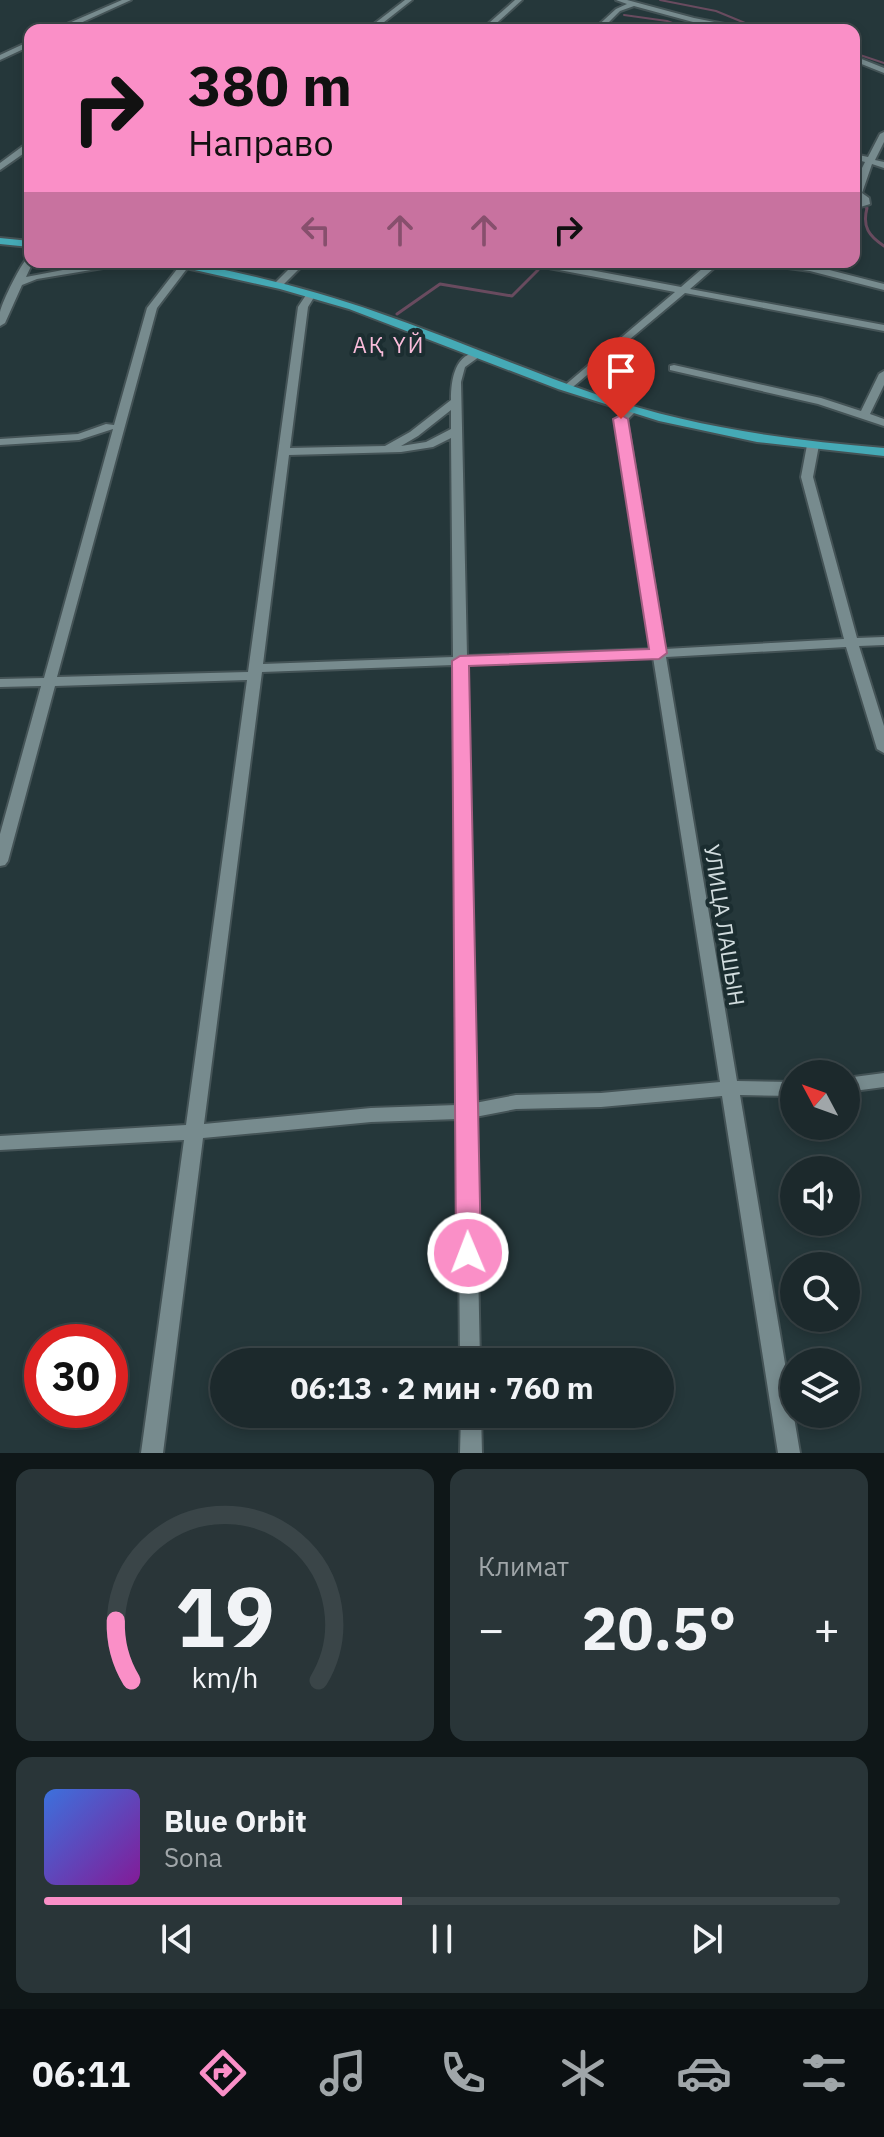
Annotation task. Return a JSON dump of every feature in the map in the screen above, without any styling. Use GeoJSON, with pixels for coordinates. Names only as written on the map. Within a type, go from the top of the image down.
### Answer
{"type":"FeatureCollection","features":[{"type":"Feature","properties":{"kind":"main road"},"geometry":{"type":"LineString","coordinates":[[0,241],[24,243]]}},
{"type":"Feature","properties":{"kind":"main road"},"geometry":{"type":"LineString","coordinates":[[194,268],[311,294],[632,410],[720,431],[884,452]]}},
{"type":"Feature","properties":{"kind":"street"},"geometry":{"type":"LineString","coordinates":[[71,24],[128,0]]}},
{"type":"Feature","properties":{"kind":"street"},"geometry":{"type":"LineString","coordinates":[[378,24],[409,0]]}},
{"type":"Feature","properties":{"kind":"street"},"geometry":{"type":"LineString","coordinates":[[492,24],[519,0]]}},
{"type":"Feature","properties":{"kind":"street"},"geometry":{"type":"LineString","coordinates":[[619,0],[706,24]]}},
{"type":"Feature","properties":{"kind":"street"},"geometry":{"type":"LineString","coordinates":[[603,24],[618,10],[633,4]]}},
{"type":"Feature","properties":{"kind":"street"},"geometry":{"type":"LineString","coordinates":[[0,58],[24,46]]}},
{"type":"Feature","properties":{"kind":"street"},"geometry":{"type":"LineString","coordinates":[[860,61],[884,71]]}},
{"type":"Feature","properties":{"kind":"street"},"geometry":{"type":"LineString","coordinates":[[860,186],[884,134]]}},
{"type":"Feature","properties":{"kind":"street"},"geometry":{"type":"LineString","coordinates":[[0,167],[24,149]]}},
{"type":"Feature","properties":{"kind":"street"},"geometry":{"type":"LineString","coordinates":[[860,158],[884,165]]}},
{"type":"Feature","properties":{"kind":"street"},"geometry":{"type":"LineString","coordinates":[[0,323],[25,268]]}},
{"type":"Feature","properties":{"kind":"street"},"geometry":{"type":"LineString","coordinates":[[16,284],[35,277],[87,268]]}},
{"type":"Feature","properties":{"kind":"street"},"geometry":{"type":"LineString","coordinates":[[0,861],[152,308],[182,268]]}},
{"type":"Feature","properties":{"kind":"street"},"geometry":{"type":"LineString","coordinates":[[278,285],[295,268]]}},
{"type":"Feature","properties":{"kind":"street"},"geometry":{"type":"LineString","coordinates":[[569,268],[884,328]]}},
{"type":"Feature","properties":{"kind":"street"},"geometry":{"type":"LineString","coordinates":[[568,388],[709,268]]}},
{"type":"Feature","properties":{"kind":"street"},"geometry":{"type":"LineString","coordinates":[[822,268],[884,287]]}},
{"type":"Feature","properties":{"kind":"street"},"geometry":{"type":"LineString","coordinates":[[152,1453],[303,307],[311,294]]}},
{"type":"Feature","properties":{"kind":"street"},"geometry":{"type":"LineString","coordinates":[[470,1348],[456,401],[460,366],[478,354]]}},
{"type":"Feature","properties":{"kind":"street"},"geometry":{"type":"LineString","coordinates":[[674,368],[821,401],[884,423]]}},
{"type":"Feature","properties":{"kind":"street"},"geometry":{"type":"LineString","coordinates":[[865,414],[884,374]]}},
{"type":"Feature","properties":{"kind":"street"},"geometry":{"type":"LineString","coordinates":[[386,449],[414,434],[456,401]]}},
{"type":"Feature","properties":{"kind":"street","name":"УЛИЦА ЛАШЫН"},"geometry":{"type":"LineString","coordinates":[[632,410],[621,419],[789,1453]]}},
{"type":"Feature","properties":{"kind":"street"},"geometry":{"type":"LineString","coordinates":[[0,442],[79,437],[110,426]]}},
{"type":"Feature","properties":{"kind":"street"},"geometry":{"type":"LineString","coordinates":[[284,452],[429,445],[457,430]]}},
{"type":"Feature","properties":{"kind":"street"},"geometry":{"type":"LineString","coordinates":[[813,445],[807,477],[884,749]]}},
{"type":"Feature","properties":{"kind":"street"},"geometry":{"type":"LineString","coordinates":[[0,683],[884,641]]}},
{"type":"Feature","properties":{"kind":"street"},"geometry":{"type":"LineString","coordinates":[[860,1083],[884,1080]]}},
{"type":"Feature","properties":{"kind":"street"},"geometry":{"type":"LineString","coordinates":[[0,1143],[194,1132],[371,1115],[466,1112],[516,1102],[615,1099],[730,1088],[780,1089]]}},
{"type":"Feature","properties":{"kind":"street"},"geometry":{"type":"LineString","coordinates":[[471,1428],[471,1453]]}},
{"type":"Feature","properties":{"kind":"waterway"},"geometry":{"type":"LineString","coordinates":[[660,0],[716,11],[747,24]]}},
{"type":"Feature","properties":{"kind":"waterway"},"geometry":{"type":"LineString","coordinates":[[624,15],[675,24]]}},
{"type":"Feature","properties":{"kind":"waterway"},"geometry":{"type":"LineString","coordinates":[[742,24],[747,24]]}},
{"type":"Feature","properties":{"kind":"waterway"},"geometry":{"type":"LineString","coordinates":[[860,55],[884,63]]}},
{"type":"Feature","properties":{"kind":"waterway"},"geometry":{"type":"LineString","coordinates":[[860,204],[867,208],[865,221],[868,230],[884,246]]}},
{"type":"Feature","properties":{"kind":"waterway"},"geometry":{"type":"LineString","coordinates":[[397,314],[440,284],[512,296],[538,270]]}},
{"type":"Feature","properties":{"kind":"district","name":"АҚ ҮЙ"},"geometry":{"type":"Point","coordinates":[389,344]}},
{"type":"Feature","properties":{"kind":"route"},"geometry":{"type":"LineString","coordinates":[[468,1253],[460,661],[659,653],[621,419]]}}]}
